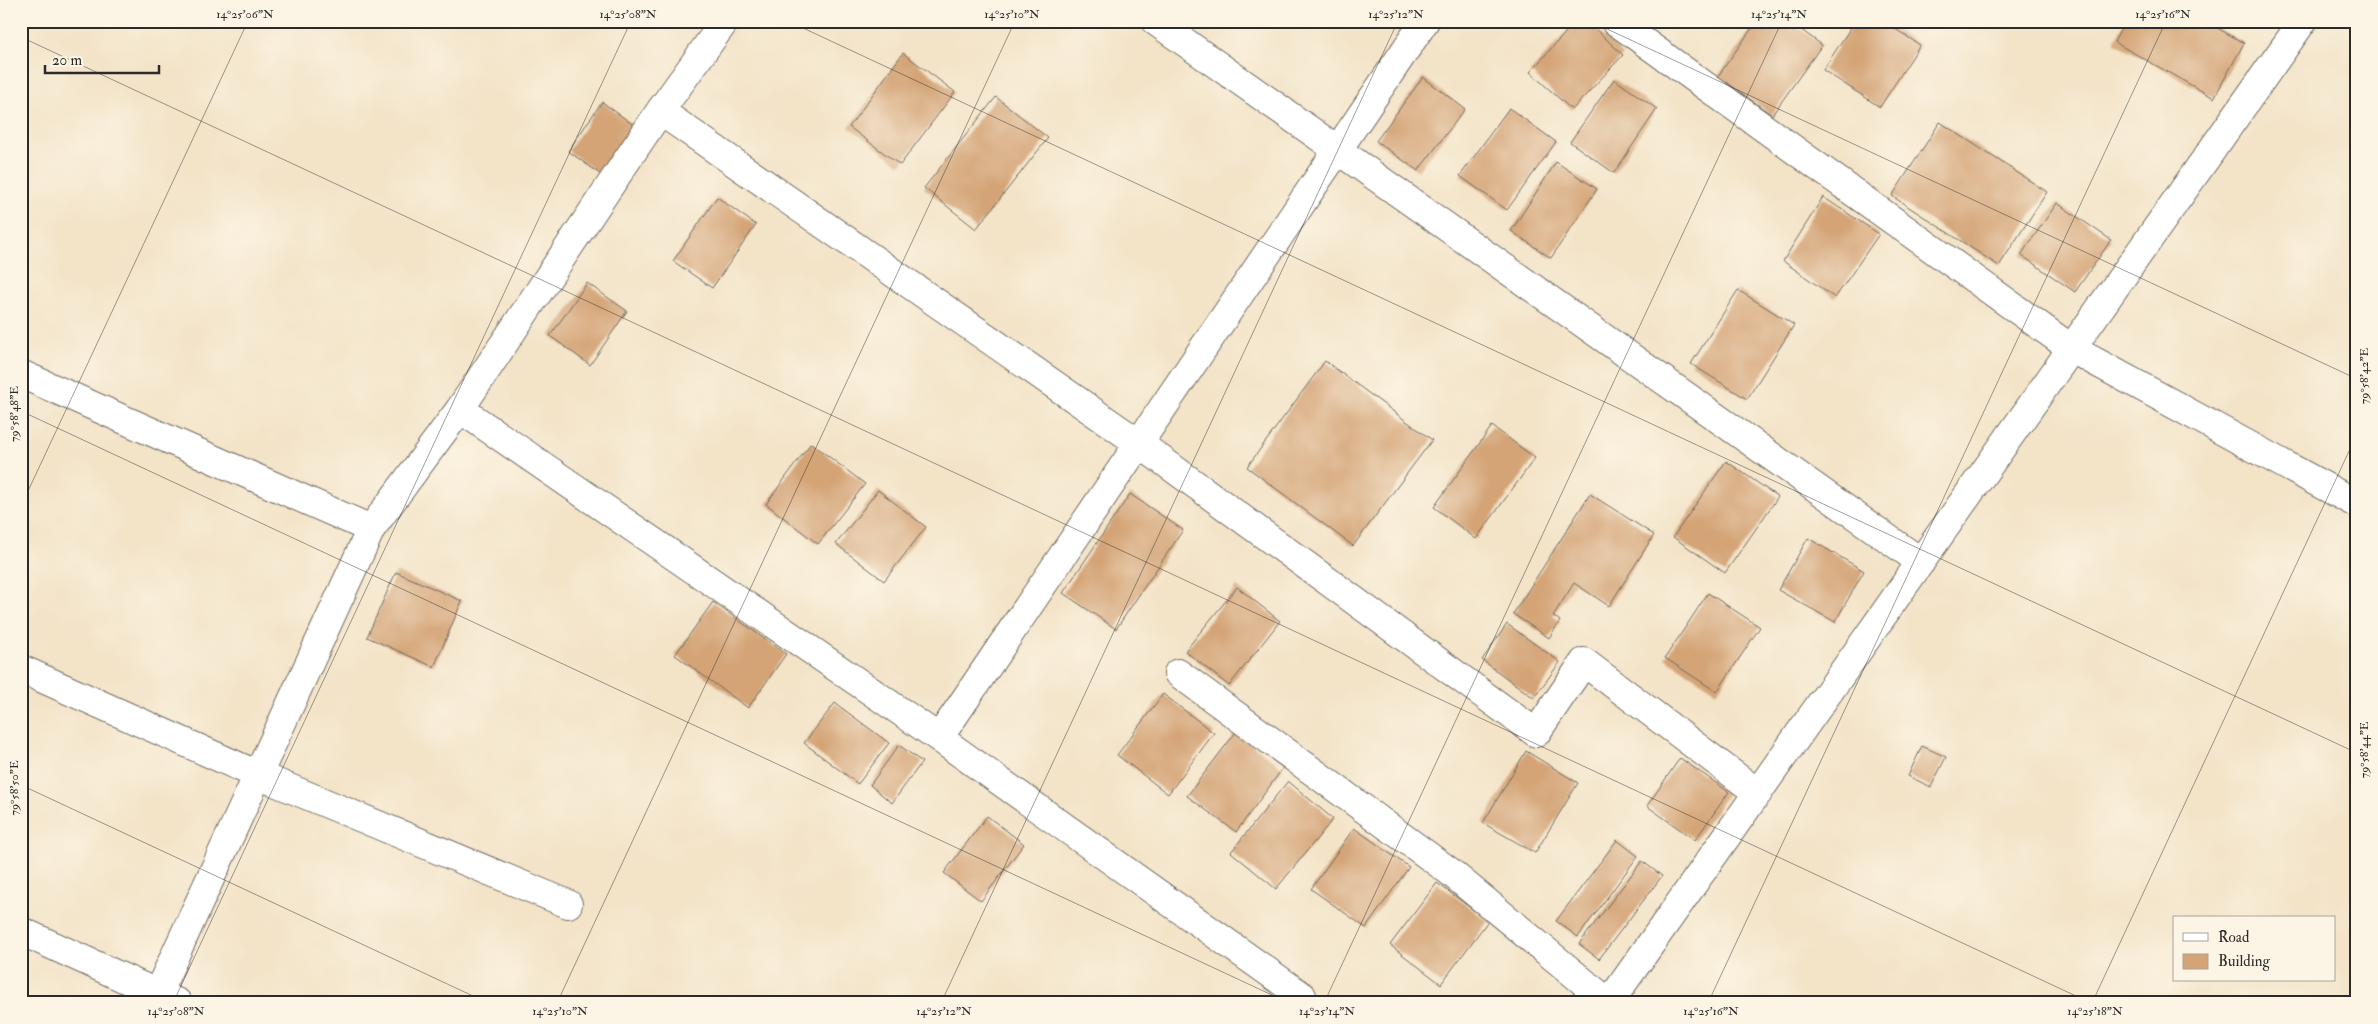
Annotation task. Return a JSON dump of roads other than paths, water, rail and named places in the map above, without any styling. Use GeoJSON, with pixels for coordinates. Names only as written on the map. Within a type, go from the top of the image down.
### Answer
{"type":"FeatureCollection","features":[{"type":"Feature","properties":{"kind":"street"},"geometry":{"type":"LineString","coordinates":[[21,931],[163,1000],[258,775],[371,529],[460,409],[660,111],[725,21]]}},
{"type":"Feature","properties":{"kind":"street"},"geometry":{"type":"LineString","coordinates":[[1155,21],[1921,562]]}},
{"type":"Feature","properties":{"kind":"street"},"geometry":{"type":"LineString","coordinates":[[939,738],[1137,442],[1425,21]]}},
{"type":"Feature","properties":{"kind":"street"},"geometry":{"type":"LineString","coordinates":[[1614,21],[2072,349],[2357,504]]}},
{"type":"Feature","properties":{"kind":"street"},"geometry":{"type":"LineString","coordinates":[[1178,673],[1449,871],[1609,1003],[2303,21]]}},
{"type":"Feature","properties":{"kind":"street"},"geometry":{"type":"LineString","coordinates":[[660,111],[1137,442],[1536,733],[1584,662],[1758,793]]}},
{"type":"Feature","properties":{"kind":"street"},"geometry":{"type":"LineString","coordinates":[[21,374],[371,529]]}},
{"type":"Feature","properties":{"kind":"street"},"geometry":{"type":"LineString","coordinates":[[460,409],[939,738],[1302,996]]}},
{"type":"Feature","properties":{"kind":"street"},"geometry":{"type":"LineString","coordinates":[[21,669],[258,775],[568,904]]}}]}
